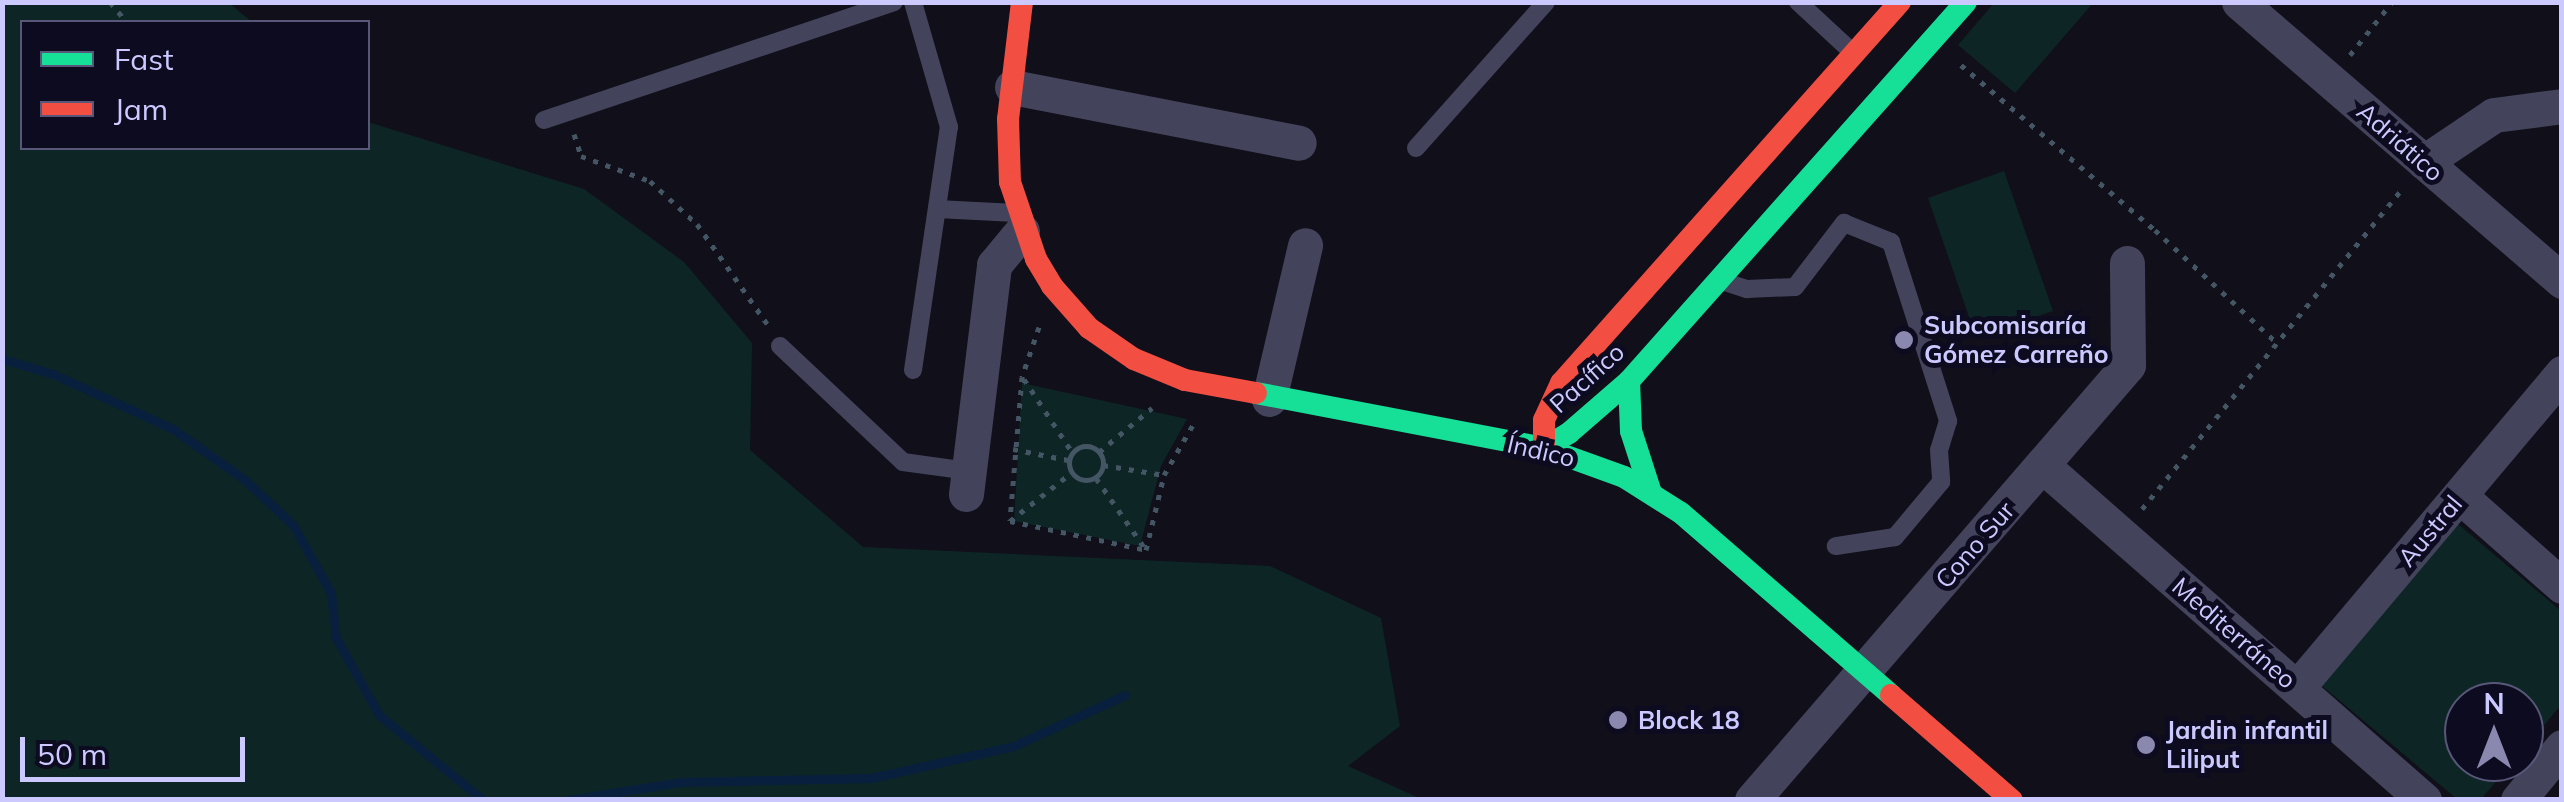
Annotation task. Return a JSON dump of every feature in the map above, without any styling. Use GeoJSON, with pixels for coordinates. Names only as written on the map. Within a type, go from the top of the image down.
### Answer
{"type":"FeatureCollection","features":[{"type":"Feature","properties":{"kind":"street","name":"Índico"},"geometry":{"type":"LineString","coordinates":[[1022,2],[1007,150],[1020,222],[1052,286],[1112,346],[1184,380],[1544,448],[1624,477],[1681,513],[2012,800]]}},
{"type":"Feature","properties":{"kind":"street","name":"Pacífico"},"geometry":{"type":"LineString","coordinates":[[1900,2],[1870,73],[1719,280],[1629,382],[1570,433],[1544,448],[1544,420],[1561,383],[1870,73],[1932,40],[1966,2]]}},
{"type":"Feature","properties":{"kind":"street","name":"Adriático"},"geometry":{"type":"LineString","coordinates":[[2240,2],[2562,281]]}},
{"type":"Feature","properties":{"kind":"street"},"geometry":{"type":"LineString","coordinates":[[1012,87],[1300,144]]}},
{"type":"Feature","properties":{"kind":"street"},"geometry":{"type":"LineString","coordinates":[[2424,162],[2494,115],[2526,107],[2562,106]]}},
{"type":"Feature","properties":{"kind":"street"},"geometry":{"type":"LineString","coordinates":[[968,482],[994,265],[1020,222]]}},
{"type":"Feature","properties":{"kind":"street"},"geometry":{"type":"LineString","coordinates":[[1269,398],[1306,245]]}},
{"type":"Feature","properties":{"kind":"street","name":"Cono Sur"},"geometry":{"type":"LineString","coordinates":[[1752,800],[2128,366],[2127,263]]}},
{"type":"Feature","properties":{"kind":"street","name":"Austral"},"geometry":{"type":"LineString","coordinates":[[2297,688],[2562,372]]}},
{"type":"Feature","properties":{"kind":"street"},"geometry":{"type":"LineString","coordinates":[[1629,382],[1631,431],[1651,493]]}},
{"type":"Feature","properties":{"kind":"street"},"geometry":{"type":"LineString","coordinates":[[1528,399],[1561,383]]}},
{"type":"Feature","properties":{"kind":"street"},"geometry":{"type":"LineString","coordinates":[[1443,431],[1495,413]]}},
{"type":"Feature","properties":{"kind":"street","name":"Mediterráneo"},"geometry":{"type":"LineString","coordinates":[[2043,466],[2424,800]]}},
{"type":"Feature","properties":{"kind":"street"},"geometry":{"type":"LineString","coordinates":[[2460,496],[2562,586]]}},
{"type":"Feature","properties":{"kind":"street"},"geometry":{"type":"LineString","coordinates":[[2518,800],[2562,747]]}},
{"type":"Feature","properties":{"kind":"lane"},"geometry":{"type":"LineString","coordinates":[[544,120],[894,2]]}},
{"type":"Feature","properties":{"kind":"lane"},"geometry":{"type":"LineString","coordinates":[[913,2],[949,127],[913,370]]}},
{"type":"Feature","properties":{"kind":"lane"},"geometry":{"type":"LineString","coordinates":[[1416,148],[1546,2]]}},
{"type":"Feature","properties":{"kind":"lane"},"geometry":{"type":"LineString","coordinates":[[1798,2],[1870,73]]}},
{"type":"Feature","properties":{"kind":"lane"},"geometry":{"type":"LineString","coordinates":[[937,208],[1020,222]]}},
{"type":"Feature","properties":{"kind":"lane"},"geometry":{"type":"LineString","coordinates":[[1719,280],[1747,289],[1795,287],[1844,222],[1891,242],[1948,421],[1939,450],[1941,482],[1895,537],[1836,546]]}},
{"type":"Feature","properties":{"kind":"lane"},"geometry":{"type":"LineString","coordinates":[[780,346],[903,462],[968,482]]}},
{"type":"Feature","properties":{"kind":"path"},"geometry":{"type":"LineString","coordinates":[[2329,80],[2392,2]]}},
{"type":"Feature","properties":{"kind":"path"},"geometry":{"type":"LineString","coordinates":[[1932,40],[2155,230],[2277,343]]}},
{"type":"Feature","properties":{"kind":"path"},"geometry":{"type":"LineString","coordinates":[[566,113],[582,156],[650,181],[697,224],[780,346]]}},
{"type":"Feature","properties":{"kind":"path"},"geometry":{"type":"LineString","coordinates":[[2122,534],[2424,162]]}},
{"type":"Feature","properties":{"kind":"path"},"geometry":{"type":"LineString","coordinates":[[1010,521],[1022,377],[1052,286]]}},
{"type":"Feature","properties":{"kind":"path"},"geometry":{"type":"LineString","coordinates":[[1022,377],[1072,452]]}},
{"type":"Feature","properties":{"kind":"path"},"geometry":{"type":"LineString","coordinates":[[1099,452],[1184,380]]}},
{"type":"Feature","properties":{"kind":"path"},"geometry":{"type":"LineString","coordinates":[[1146,550],[1164,475],[1214,387]]}},
{"type":"Feature","properties":{"kind":"path"},"geometry":{"type":"LineString","coordinates":[[1089,446],[1099,452],[1103,465],[1096,478],[1081,480],[1071,473],[1068,460],[1072,452],[1089,446]]}},
{"type":"Feature","properties":{"kind":"path"},"geometry":{"type":"LineString","coordinates":[[1013,449],[1068,460]]}},
{"type":"Feature","properties":{"kind":"path"},"geometry":{"type":"LineString","coordinates":[[1103,465],[1164,475]]}},
{"type":"Feature","properties":{"kind":"path"},"geometry":{"type":"LineString","coordinates":[[1010,521],[1071,473]]}},
{"type":"Feature","properties":{"kind":"path"},"geometry":{"type":"LineString","coordinates":[[1096,478],[1146,550]]}},
{"type":"Feature","properties":{"kind":"path"},"geometry":{"type":"LineString","coordinates":[[1010,521],[1146,550]]}},
{"type":"Feature","properties":{"kind":"green space"},"geometry":{"type":"Polygon","coordinates":[[[2,3],[229,3],[250,20],[20,20],[20,150],[370,150],[370,123],[584,189],[684,262],[752,343],[750,450],[863,547],[1270,566],[1381,618],[1400,726],[1348,766],[1417,797],[3,799],[2,3]]]}},
{"type":"Feature","properties":{"kind":"green space"},"geometry":{"type":"Polygon","coordinates":[[[1994,3],[2093,3],[2015,93],[1958,45],[1994,3]]]}},
{"type":"Feature","properties":{"kind":"green space"},"geometry":{"type":"Polygon","coordinates":[[[2004,171],[2053,311],[1976,337],[1928,198],[2004,171]]]}},
{"type":"Feature","properties":{"kind":"green space"},"geometry":{"type":"Polygon","coordinates":[[[1022,383],[1187,419],[1161,466],[1140,546],[1014,521],[1022,383]]]}},
{"type":"Feature","properties":{"kind":"green space"},"geometry":{"type":"Polygon","coordinates":[[[2458,524],[2561,611],[2561,705],[2544,725],[2544,682],[2444,682],[2444,782],[2496,782],[2481,799],[2457,799],[2321,685],[2458,524]]]}},
{"type":"Feature","properties":{"kind":"waterway"},"geometry":{"type":"LineString","coordinates":[[2,359],[53,374],[173,429],[245,480],[293,525],[331,593],[336,638],[379,715],[483,800]]}},
{"type":"Feature","properties":{"kind":"waterway"},"geometry":{"type":"LineString","coordinates":[[568,800],[680,782],[871,778],[1014,746],[1125,695]]}},
{"type":"Feature","properties":{"kind":"traffic: fast"},"geometry":{"type":"LineString","coordinates":[[1544,448],[1569,433],[1629,381],[1966,2]]}},
{"type":"Feature","properties":{"kind":"traffic: fast"},"geometry":{"type":"LineString","coordinates":[[1629,381],[1631,431],[1651,493]]}},
{"type":"Feature","properties":{"kind":"traffic: fast"},"geometry":{"type":"LineString","coordinates":[[1256,393],[1544,448],[1624,477],[1681,513],[1891,695]]}},
{"type":"Feature","properties":{"kind":"traffic: jam"},"geometry":{"type":"LineString","coordinates":[[1022,2],[1008,119],[1010,182],[1036,259],[1052,286],[1089,328],[1134,359],[1185,380],[1256,393]]}},
{"type":"Feature","properties":{"kind":"traffic: jam"},"geometry":{"type":"LineString","coordinates":[[1544,448],[1544,420],[1561,383],[1900,2]]}},
{"type":"Feature","properties":{"kind":"traffic: jam"},"geometry":{"type":"LineString","coordinates":[[1891,695],[2012,800]]}},
{"type":"Feature","properties":{"kind":"place","name":"Subcomisaría Gómez Carreño"},"geometry":{"type":"Point","coordinates":[1904,340]}},
{"type":"Feature","properties":{"kind":"place","name":"Block 18"},"geometry":{"type":"Point","coordinates":[1618,720]}},
{"type":"Feature","properties":{"kind":"place","name":"Jardin infantil Liliput"},"geometry":{"type":"Point","coordinates":[2146,745]}}]}
